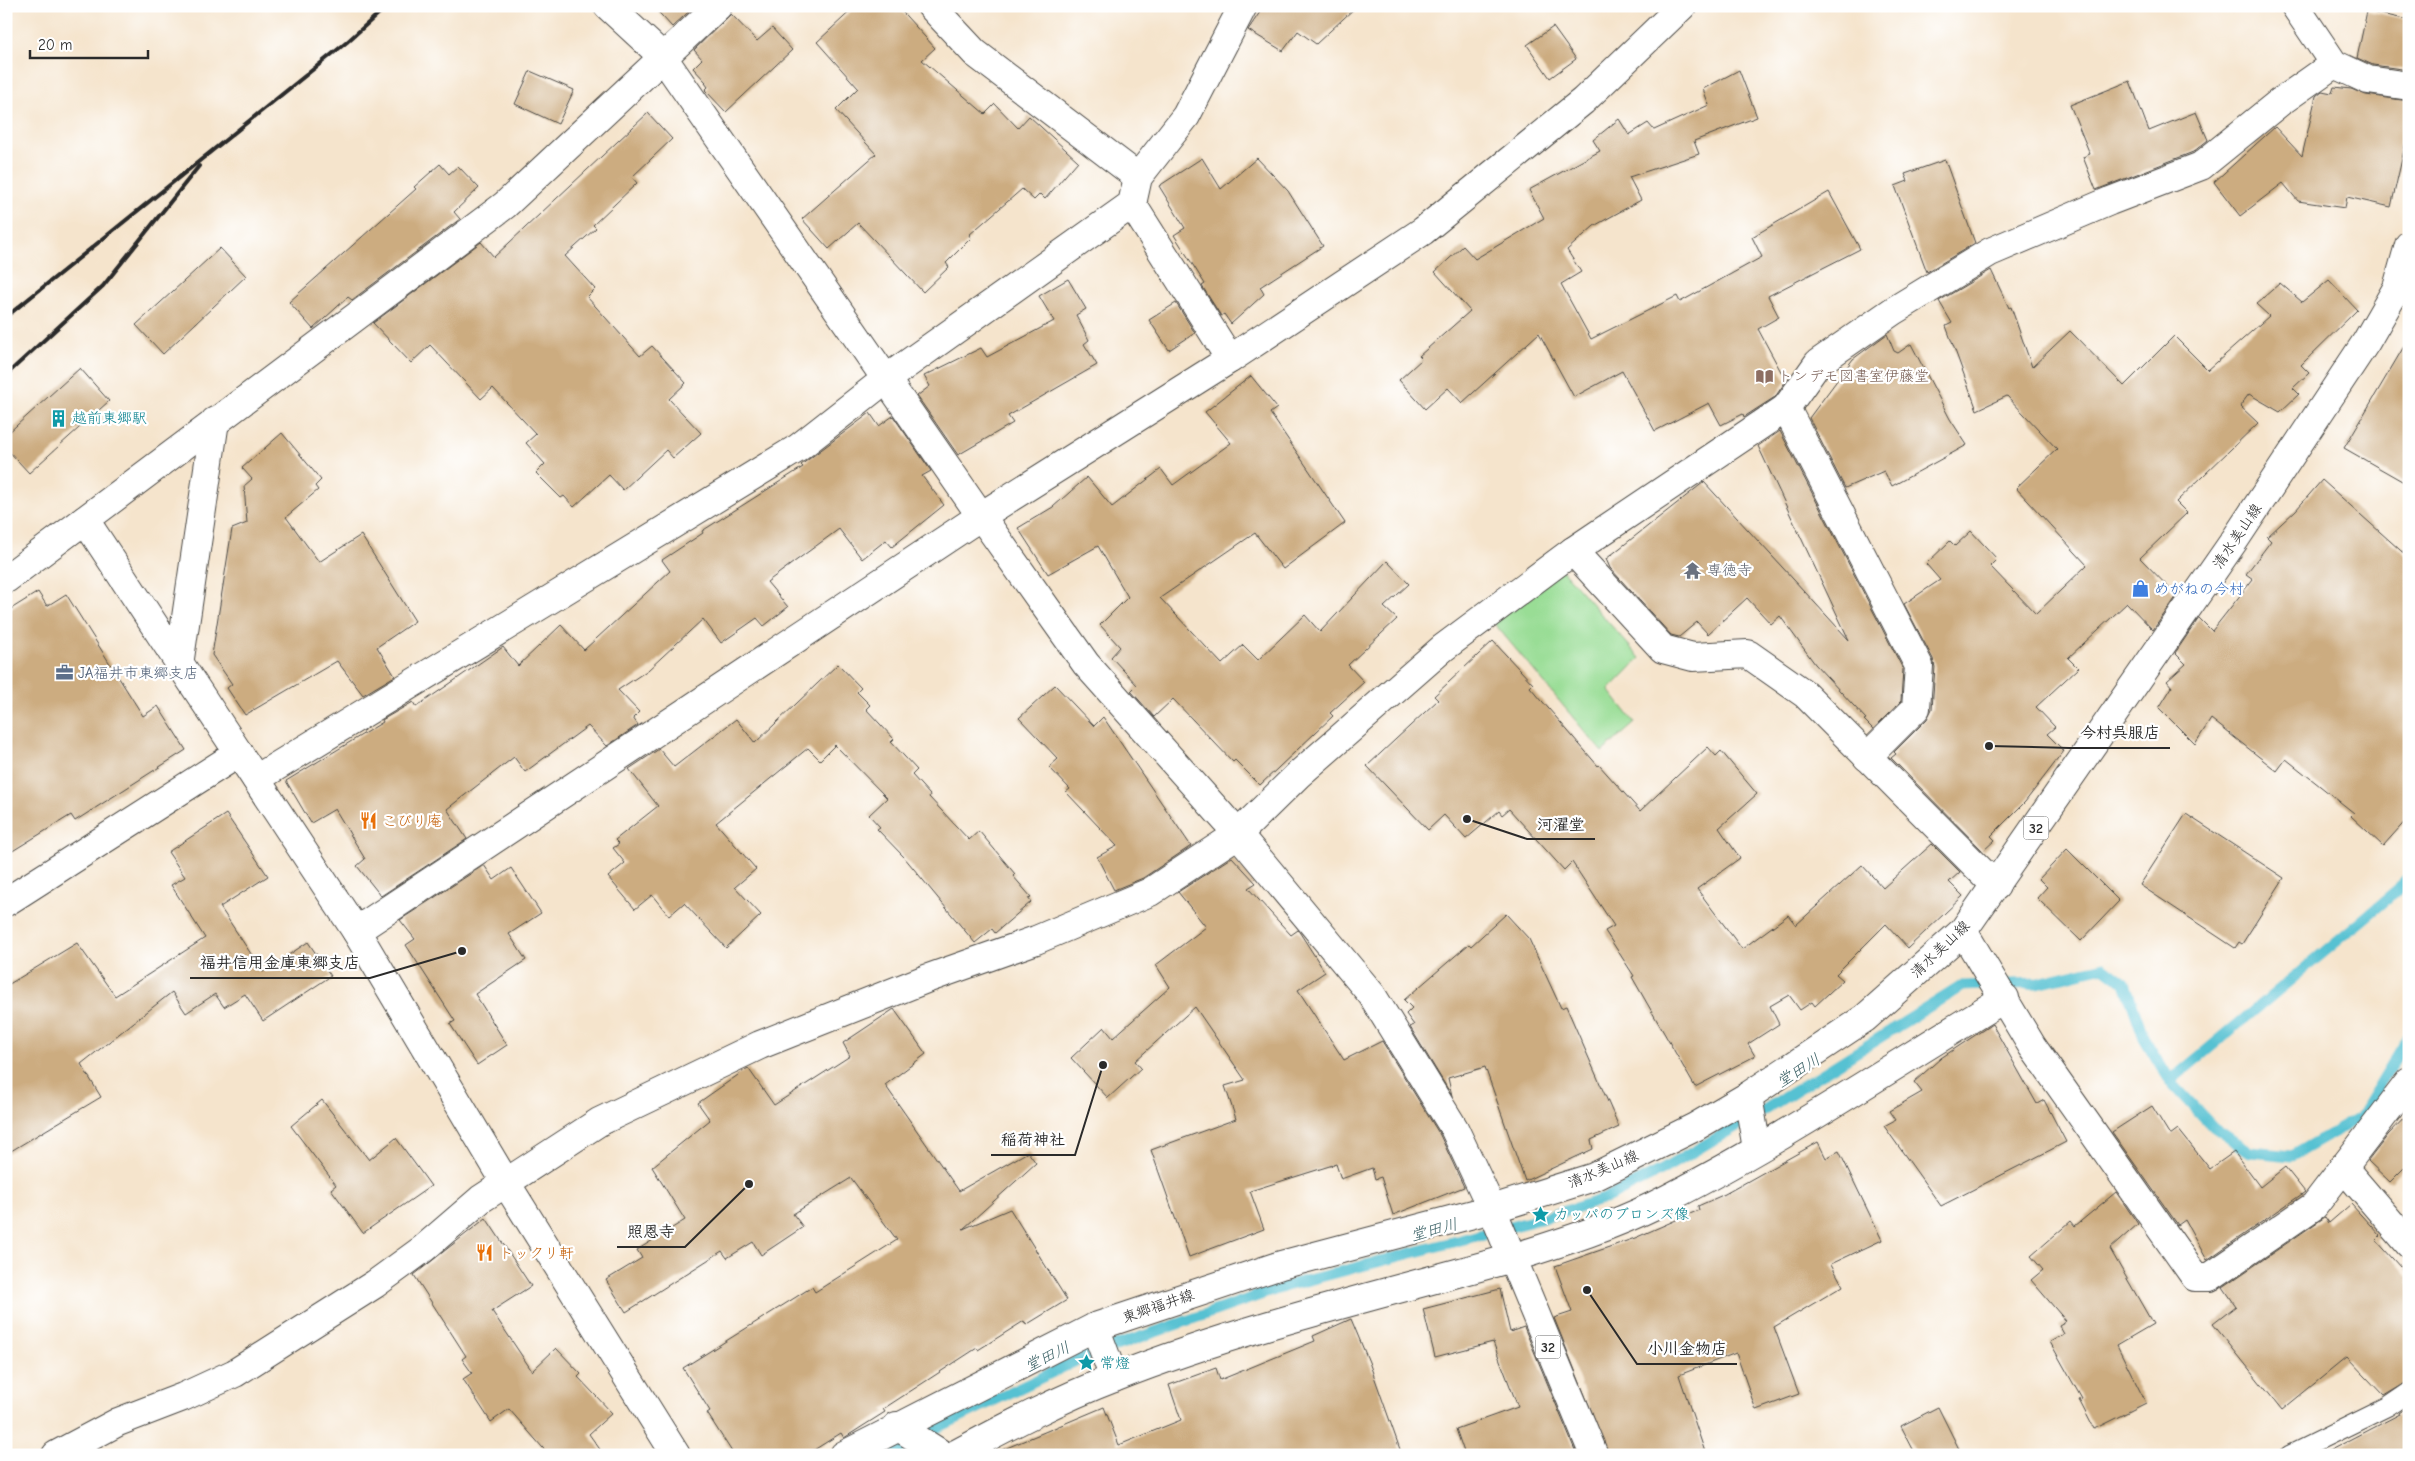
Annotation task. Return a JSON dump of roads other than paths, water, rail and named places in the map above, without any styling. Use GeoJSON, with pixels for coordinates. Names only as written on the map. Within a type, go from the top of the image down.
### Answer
{"type":"FeatureCollection","features":[{"type":"Feature","properties":{"kind":"street"},"geometry":{"type":"LineString","coordinates":[[608,6],[662,56],[1086,664],[1238,834],[1372,995],[1454,1128],[1501,1232]]}},
{"type":"Feature","properties":{"kind":"street"},"geometry":{"type":"LineString","coordinates":[[6,579],[504,205],[662,56],[718,6]]}},
{"type":"Feature","properties":{"kind":"street"},"geometry":{"type":"LineString","coordinates":[[931,6],[975,53],[1138,177]]}},
{"type":"Feature","properties":{"kind":"street"},"geometry":{"type":"LineString","coordinates":[[256,779],[798,448],[886,379],[1132,204],[1138,177],[1186,116],[1243,6]]}},
{"type":"Feature","properties":{"kind":"street"},"geometry":{"type":"LineString","coordinates":[[356,931],[981,516],[1230,359],[1423,231],[1582,101],[1682,6]]}},
{"type":"Feature","properties":{"kind":"street"},"geometry":{"type":"LineString","coordinates":[[2295,6],[2334,64],[2368,80],[2409,86]]}},
{"type":"Feature","properties":{"kind":"street"},"geometry":{"type":"LineString","coordinates":[[56,1455],[118,1422],[183,1397],[235,1373],[375,1284],[423,1250],[480,1200],[599,1122],[760,1045],[926,979],[1036,940],[1150,892],[1238,834],[1298,775],[1444,648],[1573,551],[1786,408],[1818,363],[1893,312],[1990,252],[2110,201],[2201,166],[2280,102],[2334,64]]}},
{"type":"Feature","properties":{"kind":"street"},"geometry":{"type":"LineString","coordinates":[[1132,204],[1230,359]]}},
{"type":"Feature","properties":{"kind":"street","name":"清水美山線"},"geometry":{"type":"LineString","coordinates":[[1501,1232],[1594,1177],[1695,1127],[1752,1121],[1963,931],[2236,538],[2366,342],[2397,288],[2409,245]]}},
{"type":"Feature","properties":{"kind":"street"},"geometry":{"type":"LineString","coordinates":[[1786,408],[1919,666],[1916,708],[1867,757]]}},
{"type":"Feature","properties":{"kind":"street"},"geometry":{"type":"LineString","coordinates":[[179,665],[215,421]]}},
{"type":"Feature","properties":{"kind":"street"},"geometry":{"type":"LineString","coordinates":[[84,520],[356,931],[506,1183],[676,1455]]}},
{"type":"Feature","properties":{"kind":"street"},"geometry":{"type":"LineString","coordinates":[[1573,551],[1664,649],[1693,657],[1748,654],[1805,694],[1996,886]]}},
{"type":"Feature","properties":{"kind":"street"},"geometry":{"type":"LineString","coordinates":[[6,902],[239,753]]}},
{"type":"Feature","properties":{"kind":"street"},"geometry":{"type":"LineString","coordinates":[[1963,931],[2032,1046],[2078,1114],[2195,1277],[2210,1277],[2314,1206],[2409,1082]]}},
{"type":"Feature","properties":{"kind":"street"},"geometry":{"type":"LineString","coordinates":[[954,1455],[1033,1414],[1114,1378],[1200,1348],[1315,1312],[1501,1232],[1583,1235],[1652,1206],[1752,1121],[2004,998]]}},
{"type":"Feature","properties":{"kind":"street"},"geometry":{"type":"LineString","coordinates":[[2343,1167],[2409,1244]]}},
{"type":"Feature","properties":{"kind":"street","name":"東郷福井線"},"geometry":{"type":"LineString","coordinates":[[844,1455],[897,1426],[1095,1327],[1282,1265],[1501,1232]]}},
{"type":"Feature","properties":{"kind":"street","name":"32"},"geometry":{"type":"LineString","coordinates":[[1501,1232],[1594,1455]]}},
{"type":"Feature","properties":{"kind":"street"},"geometry":{"type":"LineString","coordinates":[[1095,1327],[1114,1378]]}},
{"type":"Feature","properties":{"kind":"street"},"geometry":{"type":"LineString","coordinates":[[897,1426],[943,1455]]}},
{"type":"Feature","properties":{"kind":"lane"},"geometry":{"type":"LineString","coordinates":[[2289,1455],[2387,1407],[2409,1392]]}},
{"type":"Feature","properties":{"kind":"waterway"},"geometry":{"type":"LineString","coordinates":[[2170,1081],[2398,890],[2409,875]]}},
{"type":"Feature","properties":{"kind":"waterway","name":"堂田川"},"geometry":{"type":"LineString","coordinates":[[890,1455],[941,1426],[1084,1357],[1286,1286],[1540,1219],[1604,1199],[1662,1170],[1766,1109],[1962,986],[2038,983],[2104,967],[2125,983],[2144,1038],[2170,1081],[2213,1127],[2250,1152],[2292,1156],[2360,1117],[2409,1036]]}},
{"type":"Feature","properties":{"kind":"railway"},"geometry":{"type":"LineString","coordinates":[[6,317],[347,42],[387,6]]}},
{"type":"Feature","properties":{"kind":"railway"},"geometry":{"type":"LineString","coordinates":[[6,375],[103,286],[199,166]]}},
{"type":"Feature","properties":{"kind":"place","name":"トンデモ図書室伊藤堂"},"geometry":{"type":"Point","coordinates":[1764,376]}},
{"type":"Feature","properties":{"kind":"place","name":"越前東郷駅"},"geometry":{"type":"Point","coordinates":[58,418]}},
{"type":"Feature","properties":{"kind":"place","name":"専徳寺"},"geometry":{"type":"Point","coordinates":[1693,570]}},
{"type":"Feature","properties":{"kind":"place","name":"めがねの今村"},"geometry":{"type":"Point","coordinates":[2140,589]}},
{"type":"Feature","properties":{"kind":"place","name":"JA福井市東郷支店"},"geometry":{"type":"Point","coordinates":[64,673]}},
{"type":"Feature","properties":{"kind":"place","name":"今村呉服店"},"geometry":{"type":"Point","coordinates":[1989,746]}},
{"type":"Feature","properties":{"kind":"place","name":"河濯堂"},"geometry":{"type":"Point","coordinates":[1467,819]}},
{"type":"Feature","properties":{"kind":"place","name":"こびり庵"},"geometry":{"type":"Point","coordinates":[368,821]}},
{"type":"Feature","properties":{"kind":"place","name":"福井信用金庫東郷支店"},"geometry":{"type":"Point","coordinates":[462,951]}},
{"type":"Feature","properties":{"kind":"place","name":"稲荷神社"},"geometry":{"type":"Point","coordinates":[1103,1065]}},
{"type":"Feature","properties":{"kind":"place","name":"照恩寺"},"geometry":{"type":"Point","coordinates":[749,1184]}},
{"type":"Feature","properties":{"kind":"place","name":"カッパのブロンズ像"},"geometry":{"type":"Point","coordinates":[1540,1214]}},
{"type":"Feature","properties":{"kind":"place","name":"トックリ軒"},"geometry":{"type":"Point","coordinates":[485,1253]}},
{"type":"Feature","properties":{"kind":"place","name":"小川金物店"},"geometry":{"type":"Point","coordinates":[1587,1290]}},
{"type":"Feature","properties":{"kind":"place","name":"常燈"},"geometry":{"type":"Point","coordinates":[1086,1363]}}]}
